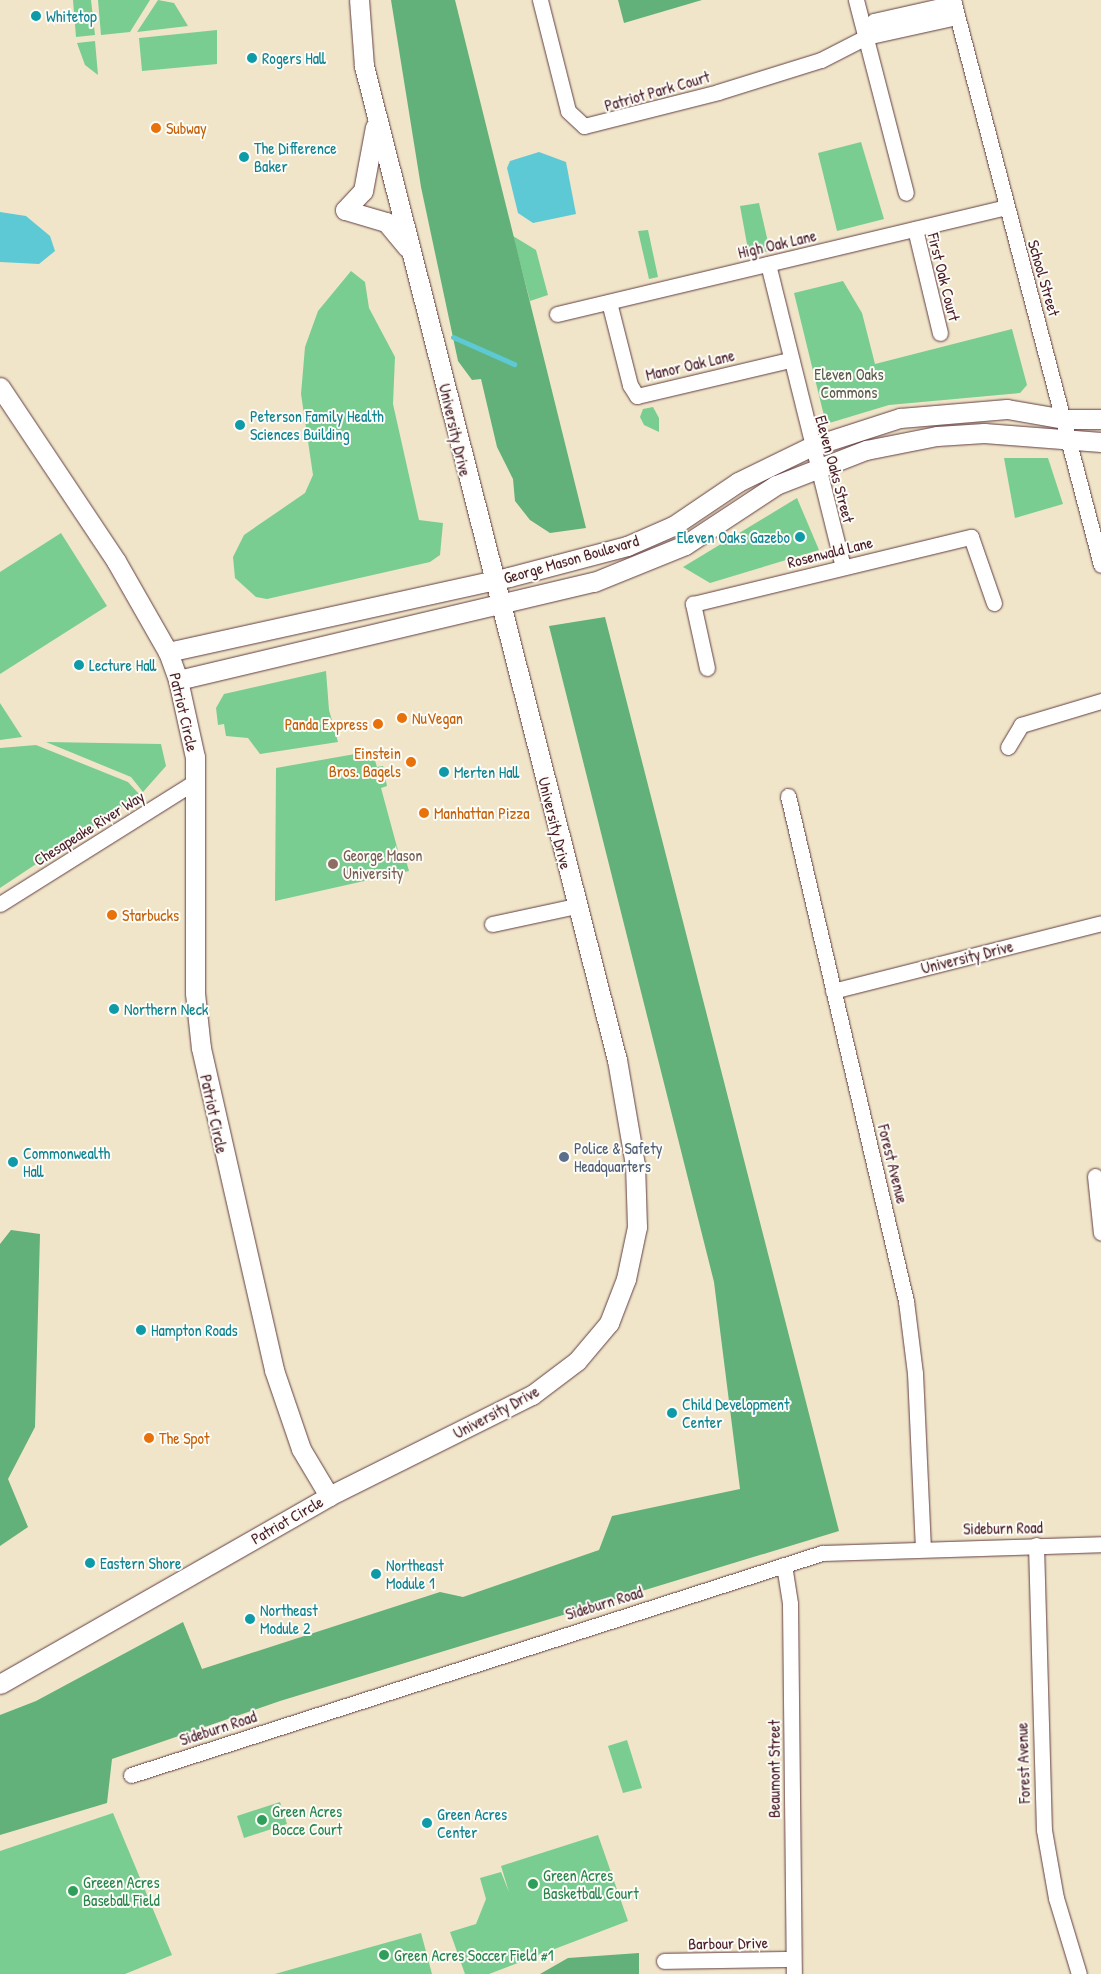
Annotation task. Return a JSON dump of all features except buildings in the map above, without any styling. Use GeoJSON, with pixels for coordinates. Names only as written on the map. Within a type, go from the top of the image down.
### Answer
{"type":"FeatureCollection","features":[{"type":"Feature","properties":{"kind":"street","name":"University Drive"},"geometry":{"type":"LineString","coordinates":[[329,1496],[532,1395],[577,1361],[609,1323],[626,1279],[637,1227],[636,1188],[617,1060],[576,906],[376,118],[364,66],[358,0]]}},
{"type":"Feature","properties":{"kind":"street","name":"Patriot Park Court"},"geometry":{"type":"LineString","coordinates":[[540,0],[568,111],[584,126],[718,92],[821,60],[866,36],[874,21],[954,7]]}},
{"type":"Feature","properties":{"kind":"street"},"geometry":{"type":"LineString","coordinates":[[856,0],[906,193]]}},
{"type":"Feature","properties":{"kind":"street","name":"School Street"},"geometry":{"type":"LineString","coordinates":[[954,7],[1005,207],[1066,419],[1101,565]]}},
{"type":"Feature","properties":{"kind":"street"},"geometry":{"type":"LineString","coordinates":[[376,118],[363,191],[345,210],[386,222],[411,252]]}},
{"type":"Feature","properties":{"kind":"street","name":"High Oak Lane"},"geometry":{"type":"LineString","coordinates":[[557,314],[1005,207]]}},
{"type":"Feature","properties":{"kind":"street","name":"First Oak Court"},"geometry":{"type":"LineString","coordinates":[[915,229],[940,333]]}},
{"type":"Feature","properties":{"kind":"street","name":"Eleven Oaks Street"},"geometry":{"type":"LineString","coordinates":[[768,264],[810,447],[843,567]]}},
{"type":"Feature","properties":{"kind":"street","name":"Manor Oak Lane"},"geometry":{"type":"LineString","coordinates":[[609,302],[630,385],[636,396],[789,360]]}},
{"type":"Feature","properties":{"kind":"street","name":"Patriot Circle"},"geometry":{"type":"LineString","coordinates":[[0,387],[60,471],[168,652],[178,680],[195,757],[195,993],[201,1048],[274,1370],[301,1449],[329,1496],[0,1684]]}},
{"type":"Feature","properties":{"kind":"street","name":"George Mason Boulevard"},"geometry":{"type":"LineString","coordinates":[[168,652],[494,581],[627,546],[672,526],[738,482],[810,447],[900,418],[950,410],[1008,409],[1066,419],[1101,419]]}},
{"type":"Feature","properties":{"kind":"street","name":"George Mason Boulevard"},"geometry":{"type":"LineString","coordinates":[[178,680],[500,604],[646,564],[816,466],[866,450],[937,436],[984,433],[1101,442]]}},
{"type":"Feature","properties":{"kind":"street","name":"Rosenwald Lane"},"geometry":{"type":"LineString","coordinates":[[707,668],[693,604],[971,537],[994,603]]}},
{"type":"Feature","properties":{"kind":"street"},"geometry":{"type":"LineString","coordinates":[[1008,747],[1021,725],[1101,701]]}},
{"type":"Feature","properties":{"kind":"street","name":"Chesapeake River Way"},"geometry":{"type":"LineString","coordinates":[[0,904],[196,781]]}},
{"type":"Feature","properties":{"kind":"street","name":"Forest Avenue"},"geometry":{"type":"LineString","coordinates":[[788,796],[906,1301],[915,1373],[923,1547]]}},
{"type":"Feature","properties":{"kind":"street"},"geometry":{"type":"LineString","coordinates":[[492,924],[576,906]]}},
{"type":"Feature","properties":{"kind":"street","name":"University Drive"},"geometry":{"type":"LineString","coordinates":[[833,991],[1101,924]]}},
{"type":"Feature","properties":{"kind":"street"},"geometry":{"type":"LineString","coordinates":[[1095,1176],[1101,1233]]}},
{"type":"Feature","properties":{"kind":"street","name":"Sideburn Road"},"geometry":{"type":"LineString","coordinates":[[131,1775],[784,1565],[844,1550],[1101,1544]]}},
{"type":"Feature","properties":{"kind":"street","name":"Forest Avenue"},"geometry":{"type":"LineString","coordinates":[[1036,1545],[1044,1830],[1056,1898],[1080,1974]]}},
{"type":"Feature","properties":{"kind":"street","name":"Beaumont Street"},"geometry":{"type":"LineString","coordinates":[[784,1565],[790,1604],[793,1967]]}},
{"type":"Feature","properties":{"kind":"street","name":"Barbour Drive"},"geometry":{"type":"LineString","coordinates":[[664,1961],[793,1967]]}},
{"type":"Feature","properties":{"kind":"green space"},"geometry":{"type":"Polygon","coordinates":[[[73,0],[91,0],[95,35],[76,37],[73,0]]]}},
{"type":"Feature","properties":{"kind":"green space"},"geometry":{"type":"Polygon","coordinates":[[[98,0],[150,0],[130,32],[101,35],[98,0]]]}},
{"type":"Feature","properties":{"kind":"green space"},"geometry":{"type":"Polygon","coordinates":[[[158,0],[174,3],[188,26],[137,32],[158,0]]]}},
{"type":"Feature","properties":{"kind":"green space"},"geometry":{"type":"Polygon","coordinates":[[[391,0],[455,0],[586,528],[550,533],[530,520],[515,501],[513,479],[497,447],[481,379],[472,380],[458,361],[421,187],[391,0]]]}},
{"type":"Feature","properties":{"kind":"green space"},"geometry":{"type":"Polygon","coordinates":[[[618,0],[702,0],[624,23],[618,0]]]}},
{"type":"Feature","properties":{"kind":"green space"},"geometry":{"type":"Polygon","coordinates":[[[217,30],[217,64],[142,71],[139,38],[217,30]]]}},
{"type":"Feature","properties":{"kind":"green space"},"geometry":{"type":"Polygon","coordinates":[[[95,41],[98,75],[85,65],[77,43],[95,41]]]}},
{"type":"Feature","properties":{"kind":"green space"},"geometry":{"type":"Polygon","coordinates":[[[861,142],[884,219],[837,231],[818,153],[861,142]]]}},
{"type":"Feature","properties":{"kind":"green space"},"geometry":{"type":"Polygon","coordinates":[[[759,203],[770,251],[749,255],[740,206],[759,203]]]}},
{"type":"Feature","properties":{"kind":"green space"},"geometry":{"type":"Polygon","coordinates":[[[648,230],[658,277],[649,279],[638,231],[648,230]]]}},
{"type":"Feature","properties":{"kind":"green space"},"geometry":{"type":"Polygon","coordinates":[[[513,236],[536,250],[548,295],[530,301],[513,236]]]}},
{"type":"Feature","properties":{"kind":"green space"},"geometry":{"type":"Polygon","coordinates":[[[351,271],[365,282],[369,308],[395,357],[393,404],[419,520],[443,523],[440,555],[430,562],[267,599],[256,597],[235,578],[233,557],[244,535],[305,493],[313,475],[301,394],[305,347],[318,311],[351,271]]]}},
{"type":"Feature","properties":{"kind":"green space","name":"Eleven Oaks Commons"},"geometry":{"type":"Polygon","coordinates":[[[843,281],[862,313],[875,364],[1012,329],[1027,385],[1020,393],[889,405],[826,424],[794,293],[843,281]]]}},
{"type":"Feature","properties":{"kind":"green space"},"geometry":{"type":"Polygon","coordinates":[[[653,407],[659,418],[659,432],[644,425],[640,417],[643,409],[653,407]]]}},
{"type":"Feature","properties":{"kind":"green space"},"geometry":{"type":"Polygon","coordinates":[[[1004,458],[1048,458],[1063,504],[1015,518],[1004,458]]]}},
{"type":"Feature","properties":{"kind":"green space"},"geometry":{"type":"Polygon","coordinates":[[[797,498],[819,550],[710,583],[683,567],[797,498]]]}},
{"type":"Feature","properties":{"kind":"green space"},"geometry":{"type":"Polygon","coordinates":[[[61,533],[107,606],[0,674],[0,572],[61,533]]]}},
{"type":"Feature","properties":{"kind":"green space"},"geometry":{"type":"Polygon","coordinates":[[[605,617],[839,1531],[280,1701],[112,1759],[107,1803],[0,1835],[0,1715],[36,1701],[183,1622],[202,1669],[440,1592],[463,1597],[599,1550],[612,1516],[740,1489],[714,1282],[549,626],[605,617]]]}},
{"type":"Feature","properties":{"kind":"green space"},"geometry":{"type":"Polygon","coordinates":[[[326,671],[329,710],[338,742],[260,754],[248,738],[226,736],[224,724],[218,725],[216,708],[224,694],[326,671]]]}},
{"type":"Feature","properties":{"kind":"green space"},"geometry":{"type":"Polygon","coordinates":[[[0,703],[22,737],[0,740],[0,703]]]}},
{"type":"Feature","properties":{"kind":"green space"},"geometry":{"type":"Polygon","coordinates":[[[46,742],[161,744],[166,766],[143,792],[131,777],[46,742]]]}},
{"type":"Feature","properties":{"kind":"green space"},"geometry":{"type":"Polygon","coordinates":[[[36,745],[128,782],[140,795],[0,888],[0,748],[36,745]]]}},
{"type":"Feature","properties":{"kind":"green space"},"geometry":{"type":"Polygon","coordinates":[[[372,751],[377,767],[383,766],[387,786],[381,788],[400,858],[405,857],[409,871],[275,901],[276,768],[372,751]]]}},
{"type":"Feature","properties":{"kind":"green space"},"geometry":{"type":"Polygon","coordinates":[[[11,1230],[40,1234],[35,1427],[8,1479],[28,1527],[0,1546],[0,1244],[11,1230]]]}},
{"type":"Feature","properties":{"kind":"green space"},"geometry":{"type":"Polygon","coordinates":[[[627,1740],[642,1788],[623,1793],[608,1746],[627,1740]]]}},
{"type":"Feature","properties":{"kind":"green space","name":"Green Acres Bocce Court"},"geometry":{"type":"Polygon","coordinates":[[[280,1802],[287,1824],[244,1838],[237,1816],[280,1802]]]}},
{"type":"Feature","properties":{"kind":"green space","name":"Greeen Acres Baseball Field"},"geometry":{"type":"Polygon","coordinates":[[[113,1813],[172,1955],[125,1974],[0,1974],[0,1851],[113,1813]]]}},
{"type":"Feature","properties":{"kind":"green space"},"geometry":{"type":"Polygon","coordinates":[[[598,1835],[628,1921],[489,1974],[465,1974],[450,1932],[476,1924],[486,1899],[480,1878],[501,1872],[509,1892],[501,1866],[598,1835]]]}},
{"type":"Feature","properties":{"kind":"green space","name":"Green Acres Soccer Field #1"},"geometry":{"type":"Polygon","coordinates":[[[421,1933],[432,1974],[275,1974],[310,1964],[421,1933]]]}},
{"type":"Feature","properties":{"kind":"green space"},"geometry":{"type":"Polygon","coordinates":[[[639,1953],[639,1974],[540,1974],[568,1958],[639,1953]]]}},
{"type":"Feature","properties":{"kind":"water"},"geometry":{"type":"Polygon","coordinates":[[[539,152],[566,162],[576,214],[533,223],[518,213],[507,168],[510,161],[539,152]]]}},
{"type":"Feature","properties":{"kind":"water"},"geometry":{"type":"Polygon","coordinates":[[[0,212],[26,216],[50,236],[55,251],[39,264],[0,262],[0,212]]]}},
{"type":"Feature","properties":{"kind":"waterway"},"geometry":{"type":"LineString","coordinates":[[453,337],[514,364]]}},
{"type":"Feature","properties":{"kind":"place","name":"Whitetop"},"geometry":{"type":"Point","coordinates":[36,16]}},
{"type":"Feature","properties":{"kind":"place","name":"Rogers Hall"},"geometry":{"type":"Point","coordinates":[252,58]}},
{"type":"Feature","properties":{"kind":"place","name":"Subway"},"geometry":{"type":"Point","coordinates":[156,128]}},
{"type":"Feature","properties":{"kind":"place","name":"The Difference Baker"},"geometry":{"type":"Point","coordinates":[244,157]}},
{"type":"Feature","properties":{"kind":"place","name":"Peterson Family Health Sciences Building"},"geometry":{"type":"Point","coordinates":[240,425]}},
{"type":"Feature","properties":{"kind":"place","name":"Eleven Oaks Gazebo"},"geometry":{"type":"Point","coordinates":[800,537]}},
{"type":"Feature","properties":{"kind":"place","name":"Lecture Hall"},"geometry":{"type":"Point","coordinates":[79,665]}},
{"type":"Feature","properties":{"kind":"place","name":"NuVegan"},"geometry":{"type":"Point","coordinates":[402,718]}},
{"type":"Feature","properties":{"kind":"place","name":"Panda Express"},"geometry":{"type":"Point","coordinates":[378,724]}},
{"type":"Feature","properties":{"kind":"place","name":"Einstein Bros. Bagels"},"geometry":{"type":"Point","coordinates":[411,762]}},
{"type":"Feature","properties":{"kind":"place","name":"Merten Hall"},"geometry":{"type":"Point","coordinates":[444,772]}},
{"type":"Feature","properties":{"kind":"place","name":"Manhattan Pizza"},"geometry":{"type":"Point","coordinates":[424,813]}},
{"type":"Feature","properties":{"kind":"place","name":"George Mason University"},"geometry":{"type":"Point","coordinates":[333,864]}},
{"type":"Feature","properties":{"kind":"place","name":"Starbucks"},"geometry":{"type":"Point","coordinates":[112,915]}},
{"type":"Feature","properties":{"kind":"place","name":"Northern Neck"},"geometry":{"type":"Point","coordinates":[114,1009]}},
{"type":"Feature","properties":{"kind":"place","name":"Police & Safety Headquarters"},"geometry":{"type":"Point","coordinates":[564,1157]}},
{"type":"Feature","properties":{"kind":"place","name":"Commonwealth Hall"},"geometry":{"type":"Point","coordinates":[13,1162]}},
{"type":"Feature","properties":{"kind":"place","name":"Hampton Roads"},"geometry":{"type":"Point","coordinates":[141,1330]}},
{"type":"Feature","properties":{"kind":"place","name":"Child Development Center"},"geometry":{"type":"Point","coordinates":[672,1413]}},
{"type":"Feature","properties":{"kind":"place","name":"The Spot"},"geometry":{"type":"Point","coordinates":[149,1438]}},
{"type":"Feature","properties":{"kind":"place","name":"Eastern Shore"},"geometry":{"type":"Point","coordinates":[90,1563]}},
{"type":"Feature","properties":{"kind":"place","name":"Northeast Module 1"},"geometry":{"type":"Point","coordinates":[376,1574]}},
{"type":"Feature","properties":{"kind":"place","name":"Northeast Module 2"},"geometry":{"type":"Point","coordinates":[250,1619]}},
{"type":"Feature","properties":{"kind":"place","name":"Green Acres Bocce Court"},"geometry":{"type":"Point","coordinates":[262,1820]}},
{"type":"Feature","properties":{"kind":"place","name":"Green Acres Center"},"geometry":{"type":"Point","coordinates":[427,1823]}},
{"type":"Feature","properties":{"kind":"place","name":"Green Acres Basketball Court"},"geometry":{"type":"Point","coordinates":[533,1884]}},
{"type":"Feature","properties":{"kind":"place","name":"Greeen Acres Baseball Field"},"geometry":{"type":"Point","coordinates":[73,1891]}},
{"type":"Feature","properties":{"kind":"place","name":"Green Acres Soccer Field #1"},"geometry":{"type":"Point","coordinates":[384,1955]}}]}
